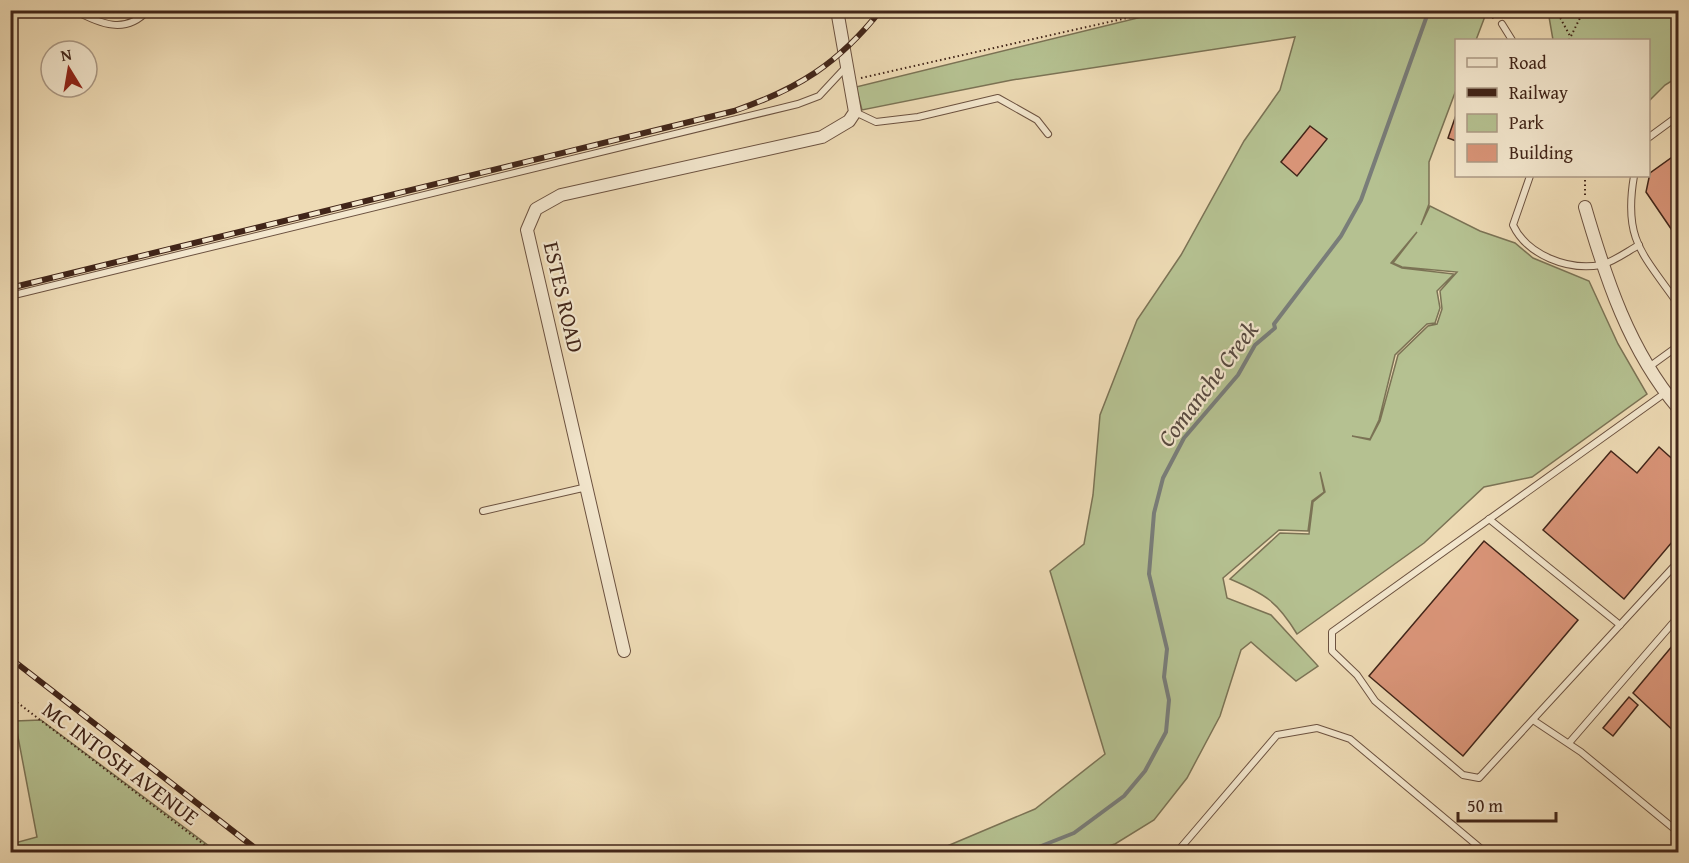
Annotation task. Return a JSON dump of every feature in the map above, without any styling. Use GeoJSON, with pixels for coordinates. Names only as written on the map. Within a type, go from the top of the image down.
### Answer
{"type":"FeatureCollection","features":[{"type":"Feature","properties":{"kind":"street"},"geometry":{"type":"LineString","coordinates":[[837,10],[855,112]]}},
{"type":"Feature","properties":{"kind":"street","name":"ESTES ROAD"},"geometry":{"type":"LineString","coordinates":[[624,651],[527,230],[536,209],[561,195],[822,136],[849,121],[855,112]]}},
{"type":"Feature","properties":{"kind":"street"},"geometry":{"type":"LineString","coordinates":[[1585,207],[1617,307],[1648,367],[1678,408]]}},
{"type":"Feature","properties":{"kind":"lane"},"geometry":{"type":"LineString","coordinates":[[74,10],[107,25],[117,26],[131,25],[148,10]]}},
{"type":"Feature","properties":{"kind":"lane"},"geometry":{"type":"LineString","coordinates":[[1502,24],[1511,39]]}},
{"type":"Feature","properties":{"kind":"lane"},"geometry":{"type":"LineString","coordinates":[[10,296],[798,104],[819,96],[847,65]]}},
{"type":"Feature","properties":{"kind":"lane"},"geometry":{"type":"LineString","coordinates":[[855,112],[876,122],[918,117],[998,98],[1037,120],[1048,134]]}},
{"type":"Feature","properties":{"kind":"lane"},"geometry":{"type":"LineString","coordinates":[[1650,137],[1678,116]]}},
{"type":"Feature","properties":{"kind":"lane"},"geometry":{"type":"LineString","coordinates":[[1530,177],[1513,225],[1519,237],[1545,257],[1574,264],[1602,265],[1639,245]]}},
{"type":"Feature","properties":{"kind":"lane"},"geometry":{"type":"LineString","coordinates":[[1634,177],[1629,206],[1631,230],[1678,304]]}},
{"type":"Feature","properties":{"kind":"lane"},"geometry":{"type":"LineString","coordinates":[[1648,367],[1678,346]]}},
{"type":"Feature","properties":{"kind":"lane"},"geometry":{"type":"LineString","coordinates":[[1665,393],[1332,632],[1332,651],[1357,675],[1375,701],[1462,775],[1479,778],[1678,562]]}},
{"type":"Feature","properties":{"kind":"lane"},"geometry":{"type":"LineString","coordinates":[[483,511],[588,487]]}},
{"type":"Feature","properties":{"kind":"lane"},"geometry":{"type":"LineString","coordinates":[[1489,519],[1620,625]]}},
{"type":"Feature","properties":{"kind":"lane"},"geometry":{"type":"LineString","coordinates":[[1569,743],[1678,617]]}},
{"type":"Feature","properties":{"kind":"lane"},"geometry":{"type":"LineString","coordinates":[[1533,720],[1569,743],[1678,832]]}},
{"type":"Feature","properties":{"kind":"lane"},"geometry":{"type":"LineString","coordinates":[[1177,852],[1277,735],[1317,728],[1350,739],[1485,852]]}},
{"type":"Feature","properties":{"kind":"path"},"geometry":{"type":"LineString","coordinates":[[850,80],[1161,10]]}},
{"type":"Feature","properties":{"kind":"path"},"geometry":{"type":"LineString","coordinates":[[1481,10],[1502,24]]}},
{"type":"Feature","properties":{"kind":"path"},"geometry":{"type":"LineString","coordinates":[[1556,10],[1569,36]]}},
{"type":"Feature","properties":{"kind":"path"},"geometry":{"type":"LineString","coordinates":[[1569,36],[1584,10]]}},
{"type":"Feature","properties":{"kind":"path"},"geometry":{"type":"LineString","coordinates":[[1585,177],[1585,207]]}},
{"type":"Feature","properties":{"kind":"path","name":"MC INTOSH AVENUE"},"geometry":{"type":"LineString","coordinates":[[10,697],[214,852]]}},
{"type":"Feature","properties":{"kind":"green space"},"geometry":{"type":"Polygon","coordinates":[[[1166,11],[1487,11],[1476,39],[1455,39],[1455,93],[1429,162],[1429,204],[1421,225],[1430,206],[1480,231],[1515,243],[1533,258],[1589,281],[1618,344],[1647,394],[1532,477],[1484,487],[1424,543],[1297,634],[1283,614],[1269,600],[1230,579],[1280,533],[1309,534],[1313,502],[1325,492],[1320,472],[1324,492],[1312,501],[1308,531],[1279,530],[1223,578],[1227,598],[1271,615],[1318,666],[1296,681],[1251,642],[1241,650],[1220,716],[1187,778],[1154,820],[1115,844],[1089,852],[933,852],[1035,809],[1105,754],[1050,571],[1084,544],[1093,495],[1100,415],[1137,320],[1181,255],[1244,141],[1280,90],[1295,37],[1012,80],[862,110],[856,87],[1166,11]],[[1417,232],[1391,263],[1402,268],[1454,274],[1437,291],[1440,308],[1435,323],[1427,324],[1395,355],[1379,420],[1370,439],[1352,436],[1370,440],[1380,421],[1398,355],[1428,326],[1437,324],[1442,309],[1440,291],[1457,272],[1402,267],[1393,263],[1417,232]]]}},
{"type":"Feature","properties":{"kind":"green space"},"geometry":{"type":"Polygon","coordinates":[[[1548,11],[1678,11],[1678,77],[1665,85],[1650,100],[1650,39],[1553,39],[1548,11]]]}},
{"type":"Feature","properties":{"kind":"green space"},"geometry":{"type":"Polygon","coordinates":[[[41,720],[217,852],[11,852],[11,844],[37,837],[15,721],[41,720]]]}},
{"type":"Feature","properties":{"kind":"building"},"geometry":{"type":"Polygon","coordinates":[[[1455,118],[1455,141],[1448,138],[1455,118]]]}},
{"type":"Feature","properties":{"kind":"building"},"geometry":{"type":"Polygon","coordinates":[[[1310,126],[1327,139],[1297,176],[1281,162],[1310,126]]]}},
{"type":"Feature","properties":{"kind":"building"},"geometry":{"type":"Polygon","coordinates":[[[1678,153],[1678,239],[1646,192],[1650,173],[1678,153]]]}},
{"type":"Feature","properties":{"kind":"building"},"geometry":{"type":"Polygon","coordinates":[[[1659,447],[1678,464],[1678,535],[1624,599],[1543,530],[1611,451],[1637,473],[1659,447]]]}},
{"type":"Feature","properties":{"kind":"building"},"geometry":{"type":"Polygon","coordinates":[[[1484,541],[1578,620],[1463,756],[1369,676],[1484,541]]]}},
{"type":"Feature","properties":{"kind":"building"},"geometry":{"type":"Polygon","coordinates":[[[1678,639],[1678,735],[1633,693],[1678,639]]]}},
{"type":"Feature","properties":{"kind":"building"},"geometry":{"type":"Polygon","coordinates":[[[1629,697],[1638,705],[1613,736],[1603,728],[1629,697]]]}},
{"type":"Feature","properties":{"kind":"waterway","name":"Comanche Creek"},"geometry":{"type":"LineString","coordinates":[[1026,852],[1074,833],[1124,796],[1145,771],[1166,732],[1169,700],[1164,677],[1167,649],[1149,574],[1154,513],[1163,478],[1184,438],[1238,375],[1255,345],[1275,328],[1274,324],[1341,236],[1361,200],[1429,10]]}},
{"type":"Feature","properties":{"kind":"railway"},"geometry":{"type":"LineString","coordinates":[[10,288],[734,111],[778,94],[815,72],[849,45],[881,10]]}},
{"type":"Feature","properties":{"kind":"railway"},"geometry":{"type":"LineString","coordinates":[[10,658],[260,852]]}}]}
